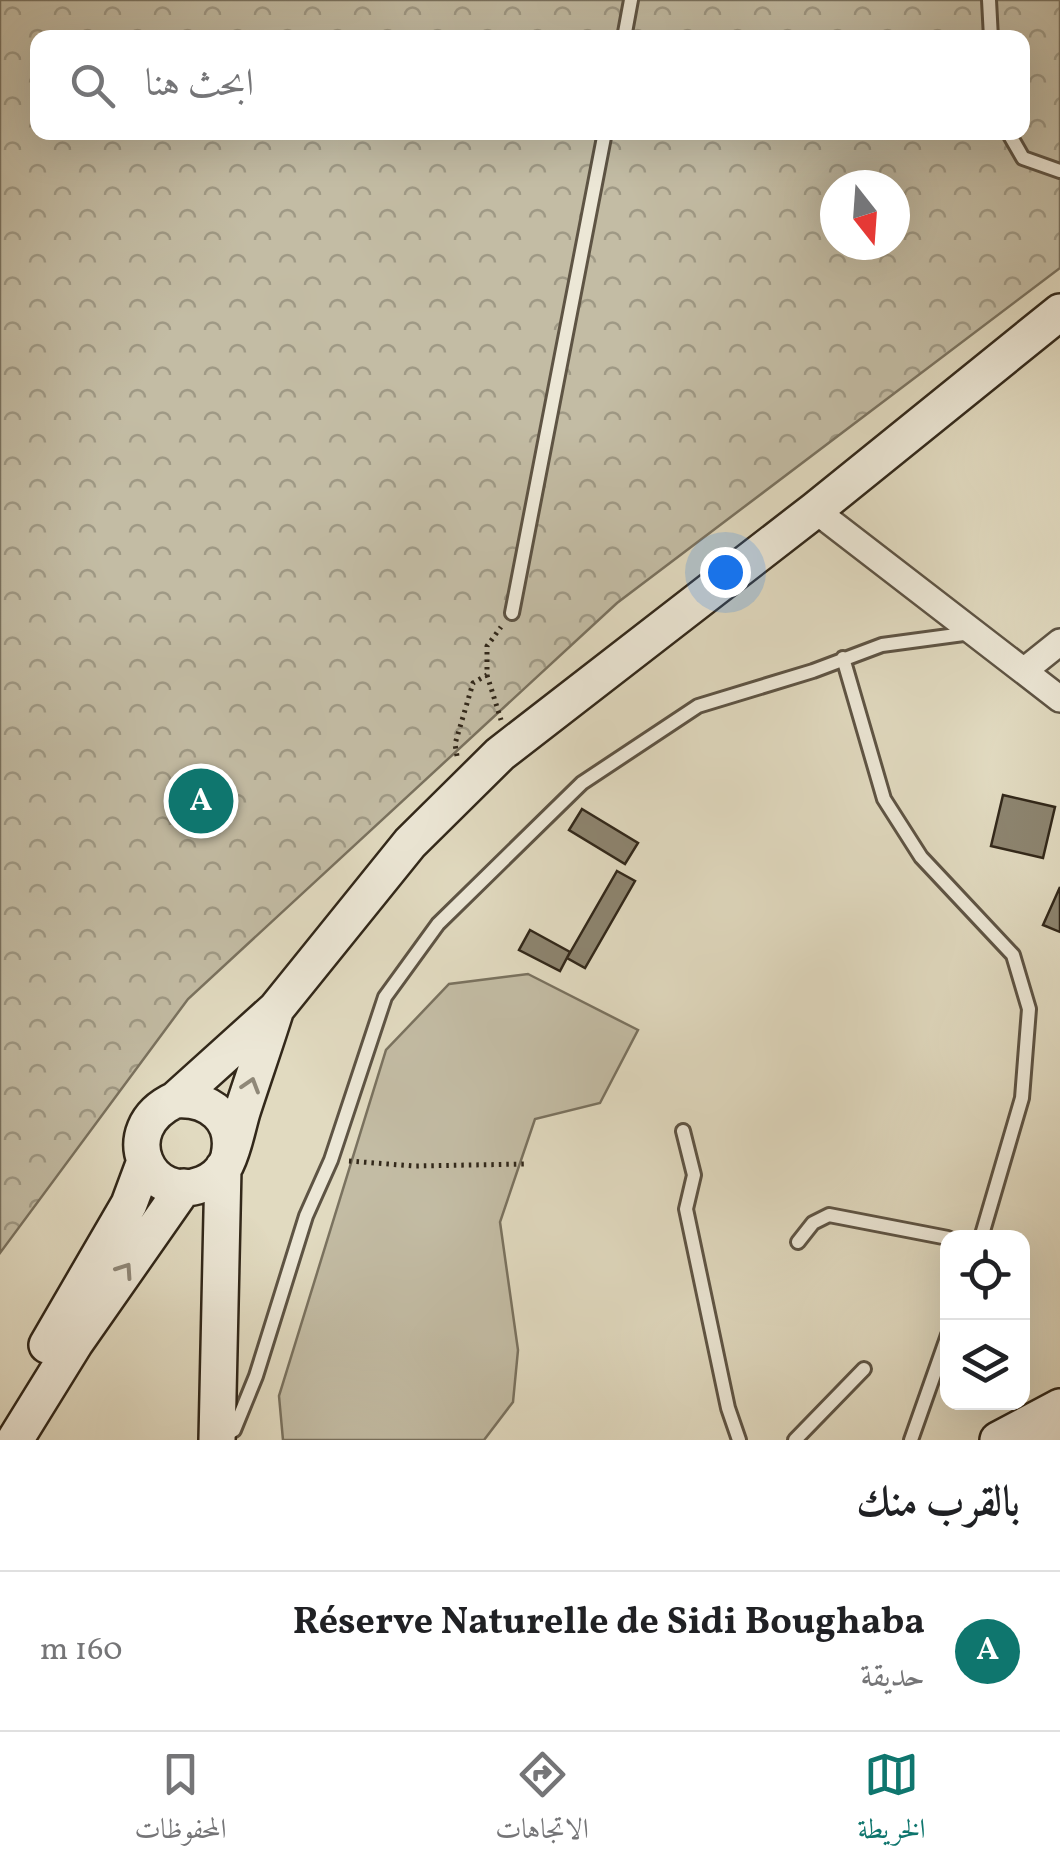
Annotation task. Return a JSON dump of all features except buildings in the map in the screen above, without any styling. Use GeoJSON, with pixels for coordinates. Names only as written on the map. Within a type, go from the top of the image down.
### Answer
{"type":"FeatureCollection","features":[{"type":"Feature","properties":{"kind":"street"},"geometry":{"type":"LineString","coordinates":[[276,1010],[225,1165],[214,1178],[188,1187],[162,1182],[145,1161],[141,1146],[150,1117],[175,1100],[276,1010],[356,907],[463,788],[1060,312]]}},
{"type":"Feature","properties":{"kind":"street"},"geometry":{"type":"LineString","coordinates":[[815,510],[1060,700]]}},
{"type":"Feature","properties":{"kind":"street"},"geometry":{"type":"LineString","coordinates":[[1026,670],[1060,642]]}},
{"type":"Feature","properties":{"kind":"street"},"geometry":{"type":"LineString","coordinates":[[175,1100],[205,1103],[219,1112],[231,1139],[225,1165],[217,1440]]}},
{"type":"Feature","properties":{"kind":"street"},"geometry":{"type":"LineString","coordinates":[[0,1421],[129,1204],[145,1161]]}},
{"type":"Feature","properties":{"kind":"street"},"geometry":{"type":"LineString","coordinates":[[188,1187],[222,1276]]}},
{"type":"Feature","properties":{"kind":"street"},"geometry":{"type":"LineString","coordinates":[[15,1440],[74,1343],[188,1187]]}},
{"type":"Feature","properties":{"kind":"street"},"geometry":{"type":"LineString","coordinates":[[998,1440],[1060,1408]]}},
{"type":"Feature","properties":{"kind":"street"},"geometry":{"type":"LineString","coordinates":[[1052,1440],[1060,1436]]}},
{"type":"Feature","properties":{"kind":"lane"},"geometry":{"type":"LineString","coordinates":[[625,30],[631,0]]}},
{"type":"Feature","properties":{"kind":"lane"},"geometry":{"type":"LineString","coordinates":[[989,0],[991,30]]}},
{"type":"Feature","properties":{"kind":"lane"},"geometry":{"type":"LineString","coordinates":[[512,613],[603,140]]}},
{"type":"Feature","properties":{"kind":"lane"},"geometry":{"type":"LineString","coordinates":[[1013,140],[1023,158],[1060,172]]}},
{"type":"Feature","properties":{"kind":"lane"},"geometry":{"type":"LineString","coordinates":[[217,1440],[234,1430],[256,1376],[306,1216],[330,1160],[385,997],[438,924],[582,782],[698,706],[882,645],[976,632]]}},
{"type":"Feature","properties":{"kind":"lane"},"geometry":{"type":"LineString","coordinates":[[842,658],[884,798],[920,857],[1013,955],[1030,1010],[1022,1098],[983,1230]]}},
{"type":"Feature","properties":{"kind":"lane"},"geometry":{"type":"LineString","coordinates":[[683,1131],[694,1174],[686,1209],[728,1408],[739,1440]]}},
{"type":"Feature","properties":{"kind":"lane"},"geometry":{"type":"LineString","coordinates":[[798,1242],[812,1224],[829,1215],[940,1236]]}},
{"type":"Feature","properties":{"kind":"lane"},"geometry":{"type":"LineString","coordinates":[[911,1440],[940,1358]]}},
{"type":"Feature","properties":{"kind":"lane"},"geometry":{"type":"LineString","coordinates":[[795,1440],[864,1368]]}},
{"type":"Feature","properties":{"kind":"path"},"geometry":{"type":"LineString","coordinates":[[510,747],[487,676],[487,646],[512,613]]}},
{"type":"Feature","properties":{"kind":"path"},"geometry":{"type":"LineString","coordinates":[[463,788],[455,744],[473,683],[487,676]]}},
{"type":"Feature","properties":{"kind":"path"},"geometry":{"type":"LineString","coordinates":[[330,1160],[414,1166],[527,1164]]}},
{"type":"Feature","properties":{"kind":"green space"},"geometry":{"type":"Polygon","coordinates":[[[0,0],[1060,0],[1060,268],[617,603],[188,999],[0,1253],[0,0]]]}},
{"type":"Feature","properties":{"kind":"green space"},"geometry":{"type":"Polygon","coordinates":[[[528,974],[638,1030],[600,1103],[535,1119],[500,1222],[518,1350],[513,1402],[484,1440],[283,1440],[279,1396],[386,1050],[449,984],[528,974]]]}},
{"type":"Feature","properties":{"kind":"place","name":"Réserve Naturelle de Sidi Boughaba"},"geometry":{"type":"Point","coordinates":[201,801]}}]}
